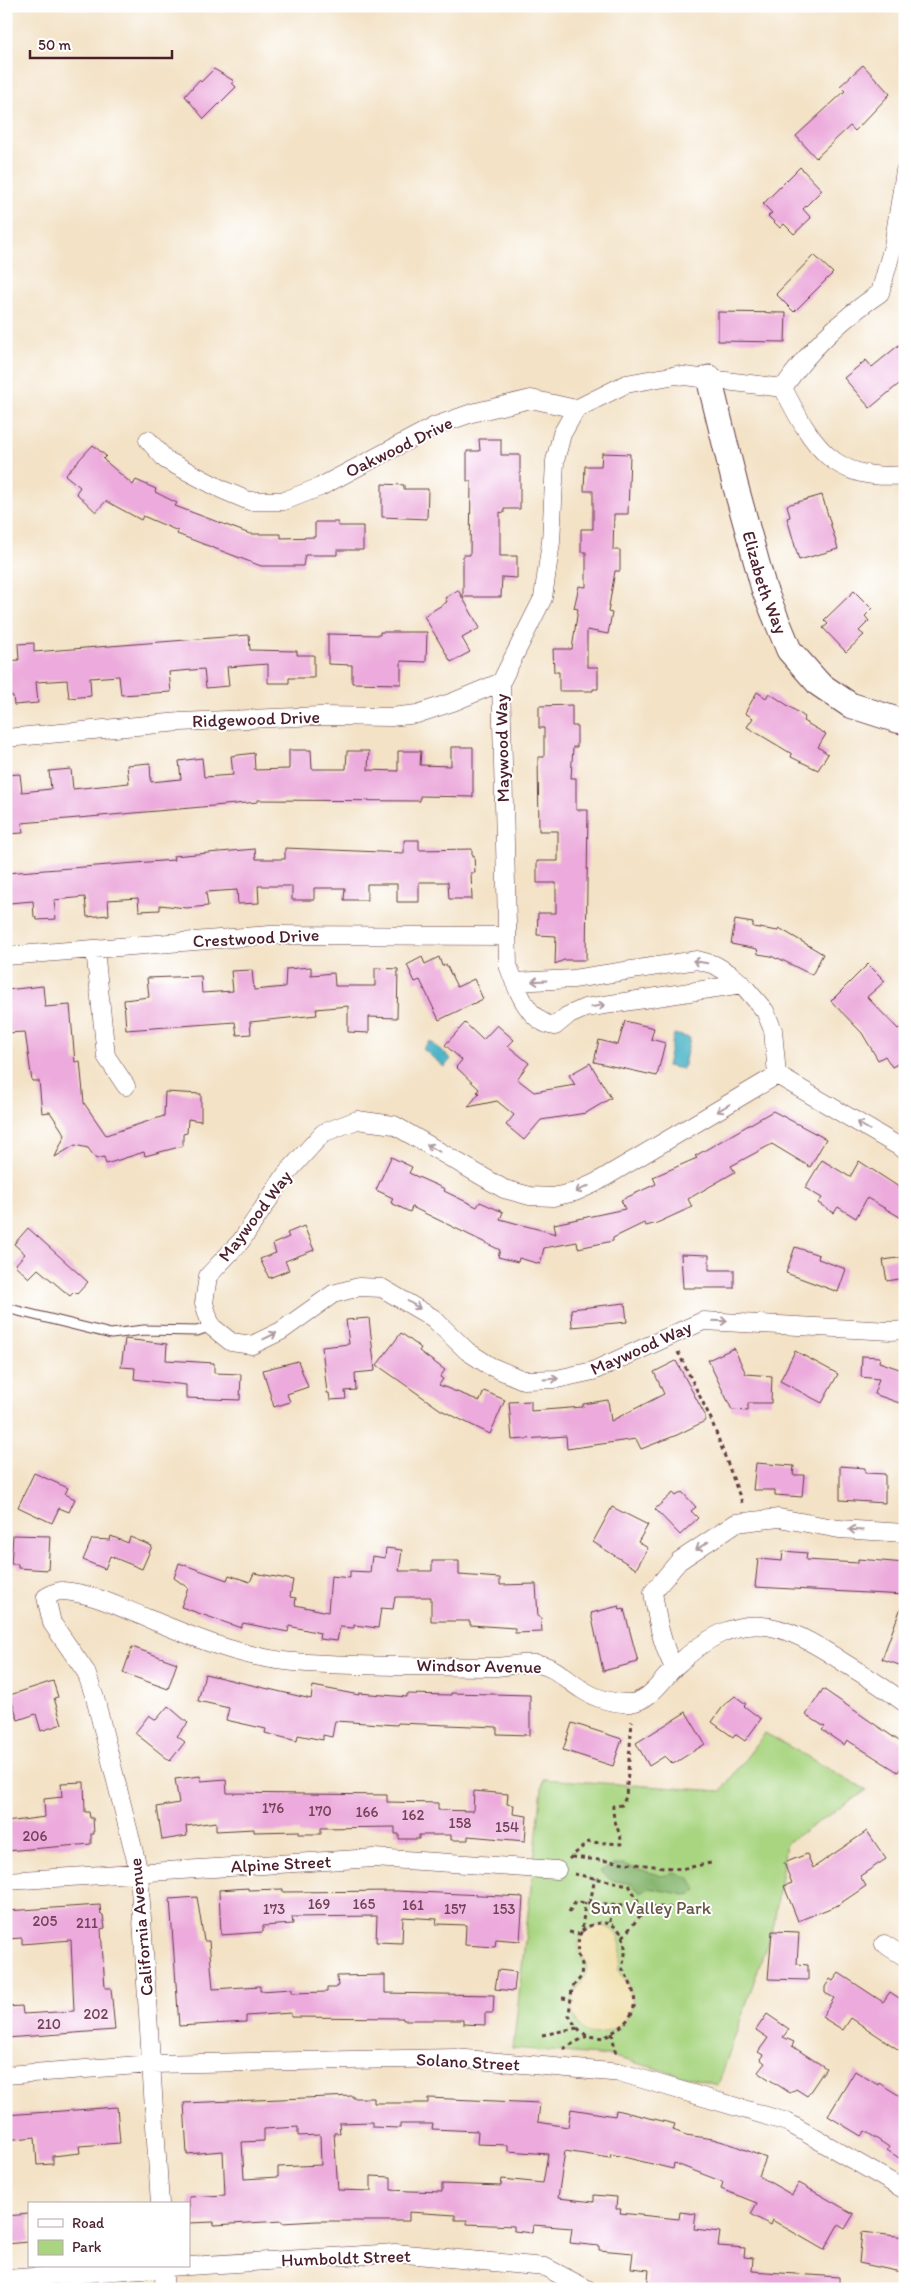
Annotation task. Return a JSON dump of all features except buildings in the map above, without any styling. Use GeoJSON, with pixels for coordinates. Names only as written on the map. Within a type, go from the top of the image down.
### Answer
{"type":"FeatureCollection","features":[{"type":"Feature","properties":{"kind":"street"},"geometry":{"type":"LineString","coordinates":[[783,388],[800,363],[817,344],[859,306],[880,293],[893,246],[905,171]]}},
{"type":"Feature","properties":{"kind":"street"},"geometry":{"type":"LineString","coordinates":[[576,409],[626,384],[676,375],[783,388]]}},
{"type":"Feature","properties":{"kind":"street","name":"Elizabeth Way"},"geometry":{"type":"LineString","coordinates":[[709,378],[735,484],[764,589],[790,650],[819,684],[850,705],[905,721]]}},
{"type":"Feature","properties":{"kind":"street"},"geometry":{"type":"LineString","coordinates":[[783,388],[812,440],[829,459],[856,472],[886,477],[905,475]]}},
{"type":"Feature","properties":{"kind":"street","name":"Oakwood Drive"},"geometry":{"type":"LineString","coordinates":[[148,440],[166,460],[223,490],[250,501],[284,502],[320,487],[435,426],[472,414],[531,399],[576,409]]}},
{"type":"Feature","properties":{"kind":"street","name":"Maywood Way"},"geometry":{"type":"LineString","coordinates":[[576,409],[562,434],[556,461],[551,542],[543,598],[500,682],[508,965],[514,982],[527,1006],[546,1025],[555,1026],[567,1016],[585,1008],[742,984]]}},
{"type":"Feature","properties":{"kind":"street","name":"Ridgewood Drive"},"geometry":{"type":"LineString","coordinates":[[6,738],[180,722],[409,715],[453,702],[500,682]]}},
{"type":"Feature","properties":{"kind":"street","name":"Crestwood Drive"},"geometry":{"type":"LineString","coordinates":[[6,956],[270,935],[506,936]]}},
{"type":"Feature","properties":{"kind":"street"},"geometry":{"type":"LineString","coordinates":[[95,949],[106,1056],[126,1086]]}},
{"type":"Feature","properties":{"kind":"street"},"geometry":{"type":"LineString","coordinates":[[514,982],[572,979],[696,960],[715,965],[742,984],[766,1012],[772,1030],[777,1075],[905,1150]]}},
{"type":"Feature","properties":{"kind":"street","name":"Maywood Way"},"geometry":{"type":"LineString","coordinates":[[777,1075],[595,1183],[575,1192],[553,1197],[530,1196],[504,1190],[394,1126],[357,1120],[323,1133],[286,1174],[240,1242],[208,1276],[204,1303],[211,1326],[230,1342],[252,1345],[281,1331],[333,1294],[359,1287],[382,1288],[433,1318],[468,1351],[490,1366],[523,1380],[557,1379],[593,1371],[670,1334],[703,1321],[891,1331],[905,1330]]}},
{"type":"Feature","properties":{"kind":"street"},"geometry":{"type":"LineString","coordinates":[[674,1667],[668,1656],[658,1623],[653,1592],[679,1561],[736,1523],[779,1518],[840,1529],[905,1533]]}},
{"type":"Feature","properties":{"kind":"street","name":"Windsor Avenue"},"geometry":{"type":"LineString","coordinates":[[60,1634],[52,1624],[46,1597],[60,1590],[92,1596],[198,1639],[292,1662],[498,1667],[535,1663],[550,1667],[581,1690],[597,1698],[631,1703]]}},
{"type":"Feature","properties":{"kind":"street"},"geometry":{"type":"LineString","coordinates":[[631,1703],[648,1695],[674,1667],[712,1637],[734,1628],[764,1625],[792,1632],[814,1642],[905,1703]]}},
{"type":"Feature","properties":{"kind":"street","name":"California Avenue"},"geometry":{"type":"LineString","coordinates":[[60,1634],[86,1672],[95,1698],[139,1872],[160,2202]]}},
{"type":"Feature","properties":{"kind":"street","name":"Alpine Street"},"geometry":{"type":"LineString","coordinates":[[6,1881],[374,1858],[557,1870]]}},
{"type":"Feature","properties":{"kind":"street"},"geometry":{"type":"LineString","coordinates":[[884,1944],[905,1956]]}},
{"type":"Feature","properties":{"kind":"street","name":"Solano Street"},"geometry":{"type":"LineString","coordinates":[[6,2074],[152,2064],[455,2058],[622,2073],[787,2122],[905,2190]]}},
{"type":"Feature","properties":{"kind":"street","name":"Humboldt Street"},"geometry":{"type":"LineString","coordinates":[[190,2266],[395,2253],[545,2267],[587,2289]]}},
{"type":"Feature","properties":{"kind":"street"},"geometry":{"type":"LineString","coordinates":[[6,2279],[150,2268]]}},
{"type":"Feature","properties":{"kind":"street"},"geometry":{"type":"LineString","coordinates":[[163,2268],[165,2289]]}},
{"type":"Feature","properties":{"kind":"lane"},"geometry":{"type":"LineString","coordinates":[[6,1308],[111,1334],[144,1330],[197,1331],[211,1326]]}},
{"type":"Feature","properties":{"kind":"path"},"geometry":{"type":"LineString","coordinates":[[670,1334],[711,1419],[750,1522]]}},
{"type":"Feature","properties":{"kind":"path"},"geometry":{"type":"LineString","coordinates":[[557,1870],[588,1842],[615,1846],[622,1844],[620,1832],[612,1815],[613,1806],[622,1805],[626,1797],[632,1716],[631,1703]]}},
{"type":"Feature","properties":{"kind":"path"},"geometry":{"type":"LineString","coordinates":[[571,1857],[681,1869],[711,1863]]}},
{"type":"Feature","properties":{"kind":"path"},"geometry":{"type":"LineString","coordinates":[[557,1870],[629,1886],[641,1906]]}},
{"type":"Feature","properties":{"kind":"path"},"geometry":{"type":"LineString","coordinates":[[590,1903],[595,1878]]}},
{"type":"Feature","properties":{"kind":"path"},"geometry":{"type":"LineString","coordinates":[[569,1912],[575,1902],[676,1908]]}},
{"type":"Feature","properties":{"kind":"path"},"geometry":{"type":"LineString","coordinates":[[569,1932],[581,1932],[589,1925],[598,1922],[610,1922],[620,1931],[626,1950],[622,1968],[634,1988],[636,2007],[628,2021],[604,2038],[587,2036],[578,2028],[569,2015],[569,1999],[572,1988],[581,1977],[582,1964],[577,1954],[581,1932],[585,1902]]}},
{"type":"Feature","properties":{"kind":"path"},"geometry":{"type":"LineString","coordinates":[[610,1922],[612,1904]]}},
{"type":"Feature","properties":{"kind":"path"},"geometry":{"type":"LineString","coordinates":[[622,1938],[648,1906]]}},
{"type":"Feature","properties":{"kind":"path"},"geometry":{"type":"LineString","coordinates":[[562,1998],[569,1999]]}},
{"type":"Feature","properties":{"kind":"path"},"geometry":{"type":"LineString","coordinates":[[542,2035],[578,2028]]}},
{"type":"Feature","properties":{"kind":"green space","name":"Sun Valley Park"},"geometry":{"type":"Polygon","coordinates":[[[765,1733],[867,1790],[786,1843],[774,1924],[718,2085],[610,2056],[513,2048],[543,1779],[721,1791],[765,1733]]]}},
{"type":"Feature","properties":{"kind":"green space"},"geometry":{"type":"Polygon","coordinates":[[[623,1864],[662,1876],[674,1873],[689,1877],[697,1890],[691,1896],[649,1888],[640,1893],[632,1884],[611,1880],[600,1871],[613,1865],[623,1864]]]}},
{"type":"Feature","properties":{"kind":"sand"},"geometry":{"type":"Polygon","coordinates":[[[600,1925],[614,1931],[618,1936],[621,1955],[618,1969],[630,1991],[632,2005],[629,2013],[617,2027],[599,2034],[583,2030],[572,2013],[572,2004],[573,1997],[586,1971],[586,1963],[579,1947],[581,1938],[587,1931],[600,1925]]]}},
{"type":"Feature","properties":{"kind":"water"},"geometry":{"type":"Polygon","coordinates":[[[674,1034],[690,1038],[683,1069],[667,1066],[674,1034]]]}},
{"type":"Feature","properties":{"kind":"water"},"geometry":{"type":"Polygon","coordinates":[[[430,1041],[451,1059],[444,1067],[423,1049],[430,1041]]]}}]}
